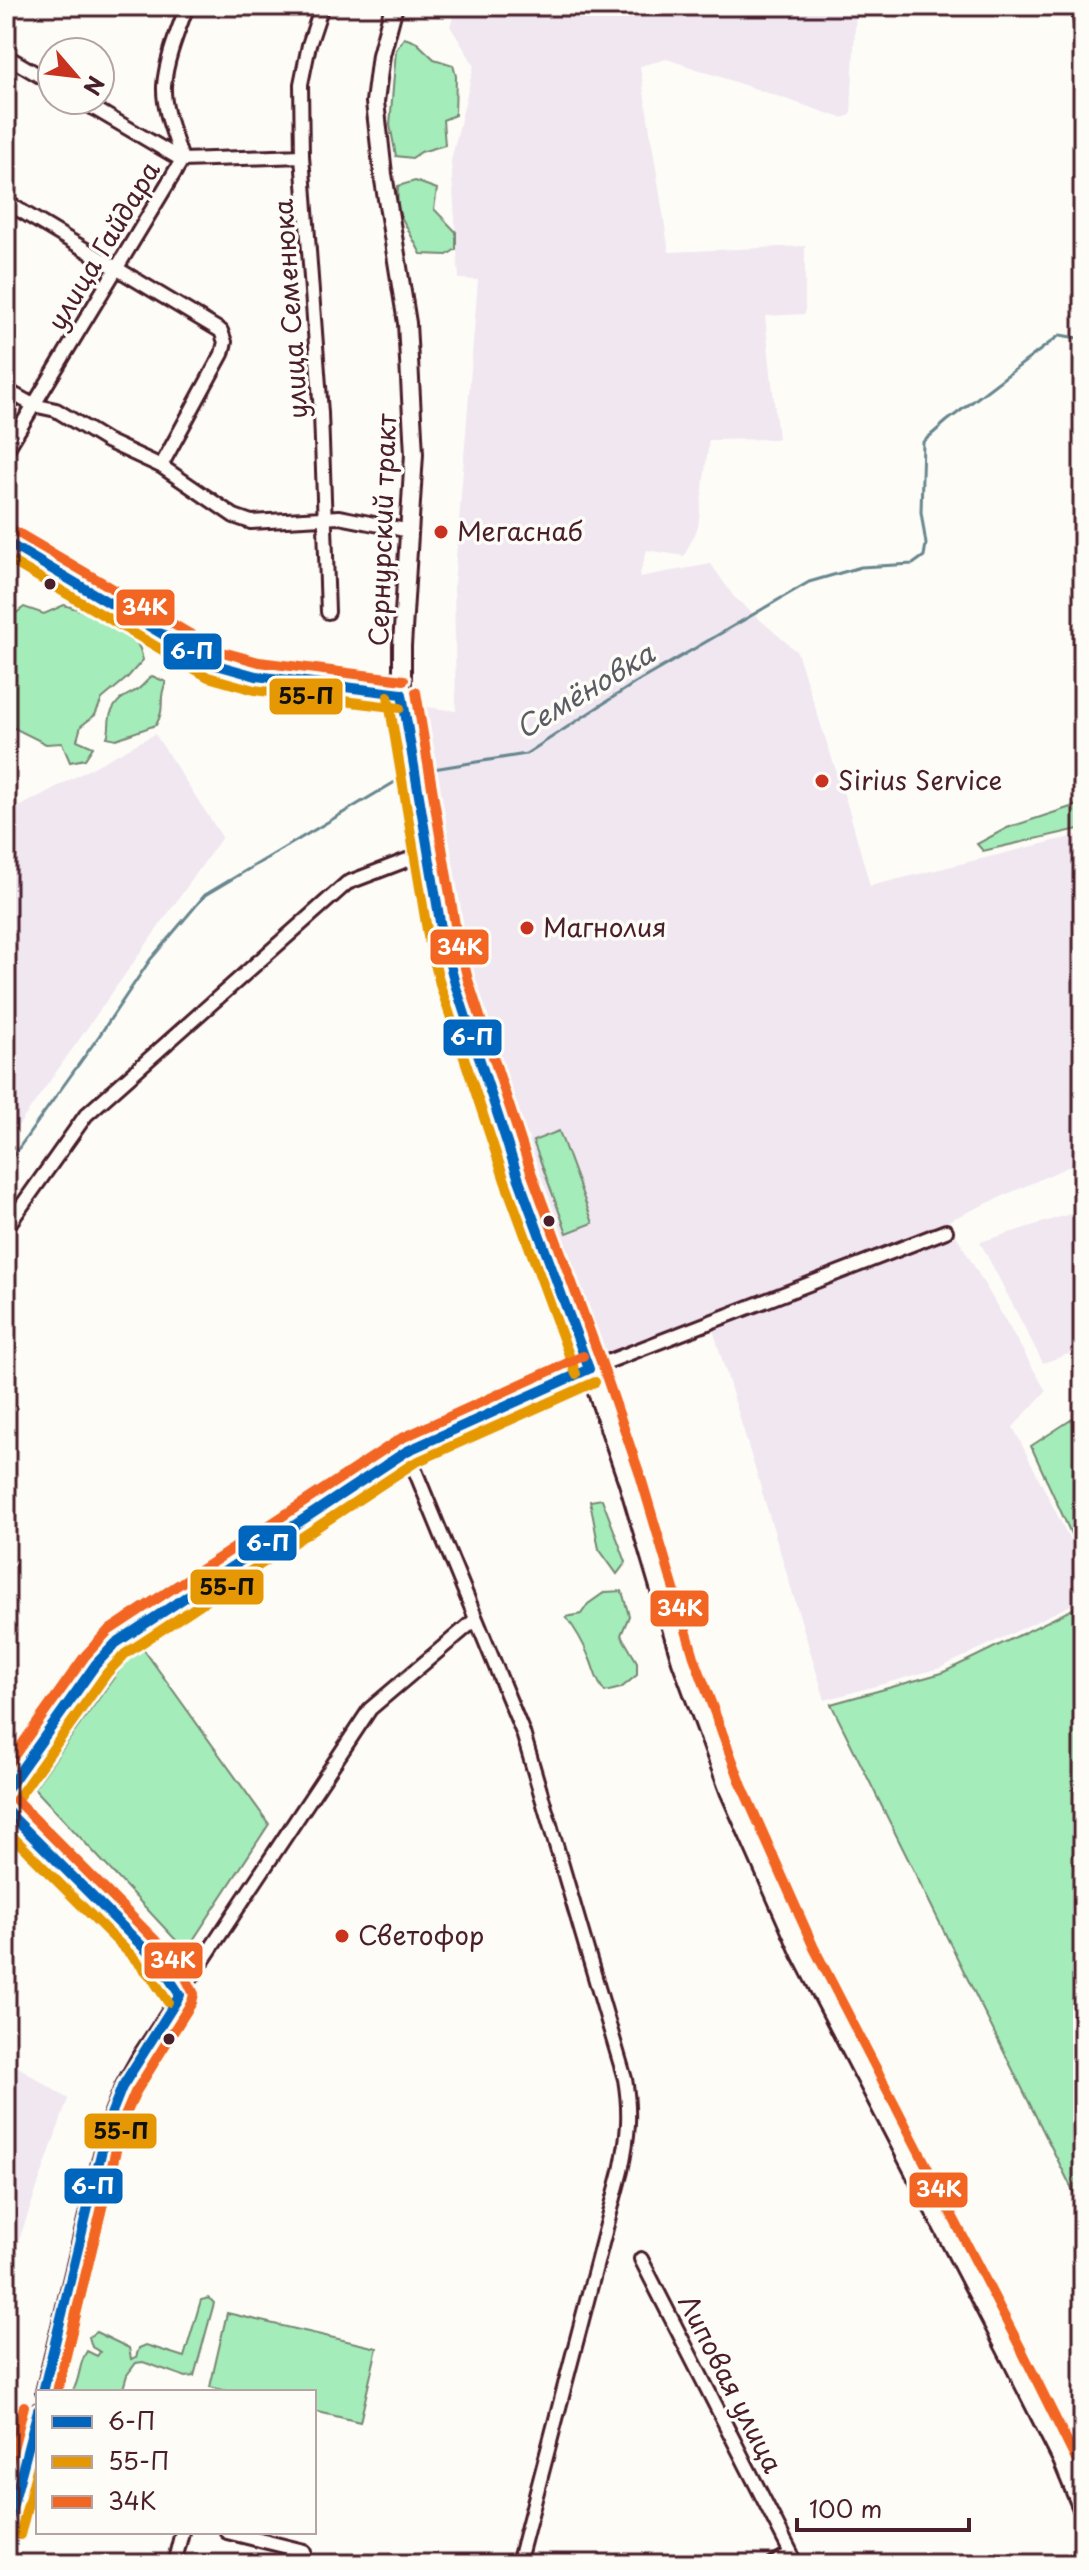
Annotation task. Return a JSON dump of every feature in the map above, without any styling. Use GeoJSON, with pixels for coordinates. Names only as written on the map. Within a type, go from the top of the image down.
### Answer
{"type":"FeatureCollection","features":[{"type":"Feature","properties":{"kind":"main road","name":"Сернурский тракт"},"geometry":{"type":"LineString","coordinates":[[394,6],[381,55],[375,102],[383,174],[407,323],[414,454],[402,694],[442,934],[455,984],[518,1177],[628,1483],[681,1661],[729,1791],[801,1954],[1009,2355],[1062,2460],[1083,2511]]}},
{"type":"Feature","properties":{"kind":"main road"},"geometry":{"type":"LineString","coordinates":[[1080,6],[1083,22]]}},
{"type":"Feature","properties":{"kind":"main road"},"geometry":{"type":"LineString","coordinates":[[6,542],[213,664],[267,678],[402,694]]}},
{"type":"Feature","properties":{"kind":"street","name":"улица Гайдара"},"geometry":{"type":"LineString","coordinates":[[6,451],[182,160],[168,116],[164,86],[187,6]]}},
{"type":"Feature","properties":{"kind":"street","name":"улица Семенюка"},"geometry":{"type":"LineString","coordinates":[[322,6],[309,45],[301,84],[302,156],[321,413],[328,612]]}},
{"type":"Feature","properties":{"kind":"street"},"geometry":{"type":"LineString","coordinates":[[6,56],[36,74]]}},
{"type":"Feature","properties":{"kind":"street"},"geometry":{"type":"LineString","coordinates":[[107,116],[182,160],[302,156]]}},
{"type":"Feature","properties":{"kind":"street"},"geometry":{"type":"LineString","coordinates":[[8,208],[116,267],[221,331],[225,342],[222,354],[161,466]]}},
{"type":"Feature","properties":{"kind":"street"},"geometry":{"type":"LineString","coordinates":[[6,390],[33,405],[56,410],[107,441],[161,466],[234,516],[251,522],[339,517],[410,531]]}},
{"type":"Feature","properties":{"kind":"street"},"geometry":{"type":"LineString","coordinates":[[6,1228],[86,1115],[347,883],[428,852]]}},
{"type":"Feature","properties":{"kind":"street"},"geometry":{"type":"LineString","coordinates":[[6,1791],[87,1676],[116,1643],[407,1451],[589,1369],[946,1231]]}},
{"type":"Feature","properties":{"kind":"street"},"geometry":{"type":"LineString","coordinates":[[407,1451],[523,1733],[625,2079],[629,2105],[629,2133],[621,2171],[518,2564]]}},
{"type":"Feature","properties":{"kind":"street"},"geometry":{"type":"LineString","coordinates":[[43,2390],[110,2117],[128,2076],[370,1709],[476,1619]]}},
{"type":"Feature","properties":{"kind":"street"},"geometry":{"type":"LineString","coordinates":[[6,1810],[155,1959],[180,1995]]}},
{"type":"Feature","properties":{"kind":"street","name":"Липовая улица"},"geometry":{"type":"LineString","coordinates":[[641,2259],[791,2553],[773,2564]]}},
{"type":"Feature","properties":{"kind":"street"},"geometry":{"type":"LineString","coordinates":[[6,2531],[21,2472],[32,2453],[36,2424]]}},
{"type":"Feature","properties":{"kind":"street"},"geometry":{"type":"LineString","coordinates":[[21,2472],[36,2476]]}},
{"type":"Feature","properties":{"kind":"street"},"geometry":{"type":"LineString","coordinates":[[174,2564],[182,2534]]}},
{"type":"Feature","properties":{"kind":"street"},"geometry":{"type":"LineString","coordinates":[[235,2534],[304,2551]]}},
{"type":"Feature","properties":{"kind":"shaded area"},"geometry":{"type":"Polygon","coordinates":[[[457,6],[856,6],[851,115],[842,118],[667,59],[640,66],[669,252],[805,246],[805,314],[765,316],[778,439],[709,440],[698,527],[684,556],[647,550],[639,577],[711,564],[734,597],[797,652],[849,810],[870,886],[1083,834],[1083,1160],[948,1221],[1046,1391],[1013,1427],[1083,1566],[1083,1599],[940,1668],[825,1700],[712,1326],[599,1357],[474,987],[427,707],[456,711],[454,584],[478,280],[459,279],[451,161],[474,65],[450,26],[457,6]]]}},
{"type":"Feature","properties":{"kind":"shaded area"},"geometry":{"type":"Polygon","coordinates":[[[155,734],[222,837],[6,1143],[6,814],[155,734]]]}},
{"type":"Feature","properties":{"kind":"shaded area"},"geometry":{"type":"Polygon","coordinates":[[[1083,1210],[1083,1349],[1043,1363],[980,1242],[1083,1210]]]}},
{"type":"Feature","properties":{"kind":"shaded area"},"geometry":{"type":"Polygon","coordinates":[[[6,2059],[68,2099],[14,2254],[6,2251],[6,2059]]]}},
{"type":"Feature","properties":{"kind":"green space"},"geometry":{"type":"Polygon","coordinates":[[[404,38],[416,42],[434,59],[453,65],[456,76],[455,115],[443,120],[445,145],[412,158],[396,156],[390,125],[396,50],[404,38]]]}},
{"type":"Feature","properties":{"kind":"green space"},"geometry":{"type":"Polygon","coordinates":[[[415,181],[437,189],[434,209],[456,232],[456,249],[447,255],[421,254],[397,209],[398,186],[415,181]]]}},
{"type":"Feature","properties":{"kind":"green space"},"geometry":{"type":"Polygon","coordinates":[[[64,605],[83,611],[133,637],[143,660],[102,699],[95,715],[81,726],[77,740],[93,747],[85,759],[70,762],[62,743],[46,744],[6,724],[6,621],[24,607],[44,614],[64,605]]]}},
{"type":"Feature","properties":{"kind":"green space"},"geometry":{"type":"Polygon","coordinates":[[[152,676],[166,682],[156,725],[116,739],[107,737],[111,714],[117,703],[152,676]]]}},
{"type":"Feature","properties":{"kind":"green space"},"geometry":{"type":"Polygon","coordinates":[[[1083,803],[1083,828],[983,851],[977,844],[1007,828],[1083,803]]]}},
{"type":"Feature","properties":{"kind":"green space"},"geometry":{"type":"Polygon","coordinates":[[[559,1131],[593,1223],[567,1233],[533,1141],[559,1131]]]}},
{"type":"Feature","properties":{"kind":"green space"},"geometry":{"type":"Polygon","coordinates":[[[1083,1412],[1083,1560],[1031,1446],[1083,1412]]]}},
{"type":"Feature","properties":{"kind":"green space"},"geometry":{"type":"Polygon","coordinates":[[[602,1499],[626,1562],[617,1574],[599,1549],[590,1501],[602,1499]]]}},
{"type":"Feature","properties":{"kind":"green space"},"geometry":{"type":"Polygon","coordinates":[[[622,1591],[629,1616],[621,1635],[637,1662],[637,1675],[621,1688],[605,1692],[582,1641],[566,1617],[581,1614],[588,1604],[605,1592],[622,1591]]]}},
{"type":"Feature","properties":{"kind":"green space"},"geometry":{"type":"Polygon","coordinates":[[[1083,1604],[1083,2211],[831,1704],[942,1673],[1083,1604]]]}},
{"type":"Feature","properties":{"kind":"green space"},"geometry":{"type":"Polygon","coordinates":[[[139,1643],[269,1824],[186,1951],[34,1788],[139,1643]]]}},
{"type":"Feature","properties":{"kind":"green space"},"geometry":{"type":"Polygon","coordinates":[[[209,2298],[214,2303],[194,2376],[186,2377],[143,2362],[136,2363],[127,2375],[123,2390],[73,2390],[87,2351],[97,2356],[100,2352],[92,2347],[89,2337],[96,2332],[129,2348],[131,2359],[136,2357],[139,2348],[146,2345],[184,2357],[201,2300],[209,2298]]]}},
{"type":"Feature","properties":{"kind":"green space"},"geometry":{"type":"Polygon","coordinates":[[[227,2313],[377,2348],[360,2422],[316,2411],[316,2390],[223,2390],[210,2387],[227,2313]]]}},
{"type":"Feature","properties":{"kind":"waterway","name":"Семёновка"},"geometry":{"type":"LineString","coordinates":[[421,771],[526,754],[635,683],[809,582],[861,567],[913,564],[924,556],[926,544],[921,512],[923,442],[1060,335],[1083,339]]}},
{"type":"Feature","properties":{"kind":"waterway","name":"Семёновка"},"geometry":{"type":"LineString","coordinates":[[6,1166],[150,960],[205,895],[410,773]]}},
{"type":"Feature","properties":{"kind":"transit line","name":"34К"},"geometry":{"type":"LineString","coordinates":[[13,530],[219,651],[259,662],[404,680]]}},
{"type":"Feature","properties":{"kind":"transit line","name":"6-П"},"geometry":{"type":"LineString","coordinates":[[6,542],[213,664],[256,676],[402,694]]}},
{"type":"Feature","properties":{"kind":"transit line","name":"55-П"},"geometry":{"type":"LineString","coordinates":[[6,558],[208,677],[254,690],[400,708]]}},
{"type":"Feature","properties":{"kind":"transit line","name":"34К"},"geometry":{"type":"LineString","coordinates":[[416,692],[456,931],[468,980],[531,1172],[641,1478],[694,1657],[742,1786],[814,1948],[1083,2474]]}},
{"type":"Feature","properties":{"kind":"transit line","name":"6-П"},"geometry":{"type":"LineString","coordinates":[[402,694],[442,934],[455,984],[518,1177],[589,1369]]}},
{"type":"Feature","properties":{"kind":"transit line","name":"55-П"},"geometry":{"type":"LineString","coordinates":[[388,696],[428,936],[441,988],[505,1181],[576,1374]]}},
{"type":"Feature","properties":{"kind":"transit line","name":"34К"},"geometry":{"type":"LineString","coordinates":[[6,1767],[85,1656],[108,1631],[400,1439],[583,1356]]}},
{"type":"Feature","properties":{"kind":"transit line","name":"6-П"},"geometry":{"type":"LineString","coordinates":[[6,1791],[96,1664],[116,1643],[407,1451],[589,1369]]}},
{"type":"Feature","properties":{"kind":"transit line","name":"55-П"},"geometry":{"type":"LineString","coordinates":[[17,1799],[107,1673],[125,1654],[414,1463],[595,1382]]}},
{"type":"Feature","properties":{"kind":"transit line","name":"34К"},"geometry":{"type":"LineString","coordinates":[[16,1800],[163,1948],[184,1974],[194,1994],[135,2093],[123,2121],[57,2390]]}},
{"type":"Feature","properties":{"kind":"transit line","name":"6-П"},"geometry":{"type":"LineString","coordinates":[[6,1810],[142,1946],[163,1969],[180,1995]]}},
{"type":"Feature","properties":{"kind":"transit line","name":"55-П"},"geometry":{"type":"LineString","coordinates":[[6,1830],[132,1956],[168,2002]]}},
{"type":"Feature","properties":{"kind":"transit line","name":"6-П"},"geometry":{"type":"LineString","coordinates":[[43,2390],[110,2117],[122,2087],[180,1995]]}},
{"type":"Feature","properties":{"kind":"transit line","name":"55-П"},"geometry":{"type":"LineString","coordinates":[[57,2390],[123,2121],[135,2093],[192,2002]]}},
{"type":"Feature","properties":{"kind":"transit line","name":"34К"},"geometry":{"type":"LineString","coordinates":[[6,2476],[24,2406]]}},
{"type":"Feature","properties":{"kind":"transit line","name":"6-П"},"geometry":{"type":"LineString","coordinates":[[6,2531],[36,2418]]}},
{"type":"Feature","properties":{"kind":"transit line","name":"55-П"},"geometry":{"type":"LineString","coordinates":[[20,2535],[36,2473]]}},
{"type":"Feature","properties":{"kind":"place","name":"Мегаснаб"},"geometry":{"type":"Point","coordinates":[441,532]}},
{"type":"Feature","properties":{"kind":"place","name":"Sirius Service"},"geometry":{"type":"Point","coordinates":[822,781]}},
{"type":"Feature","properties":{"kind":"place","name":"Магнолия"},"geometry":{"type":"Point","coordinates":[527,928]}},
{"type":"Feature","properties":{"kind":"place","name":"Светофор"},"geometry":{"type":"Point","coordinates":[342,1936]}}]}
